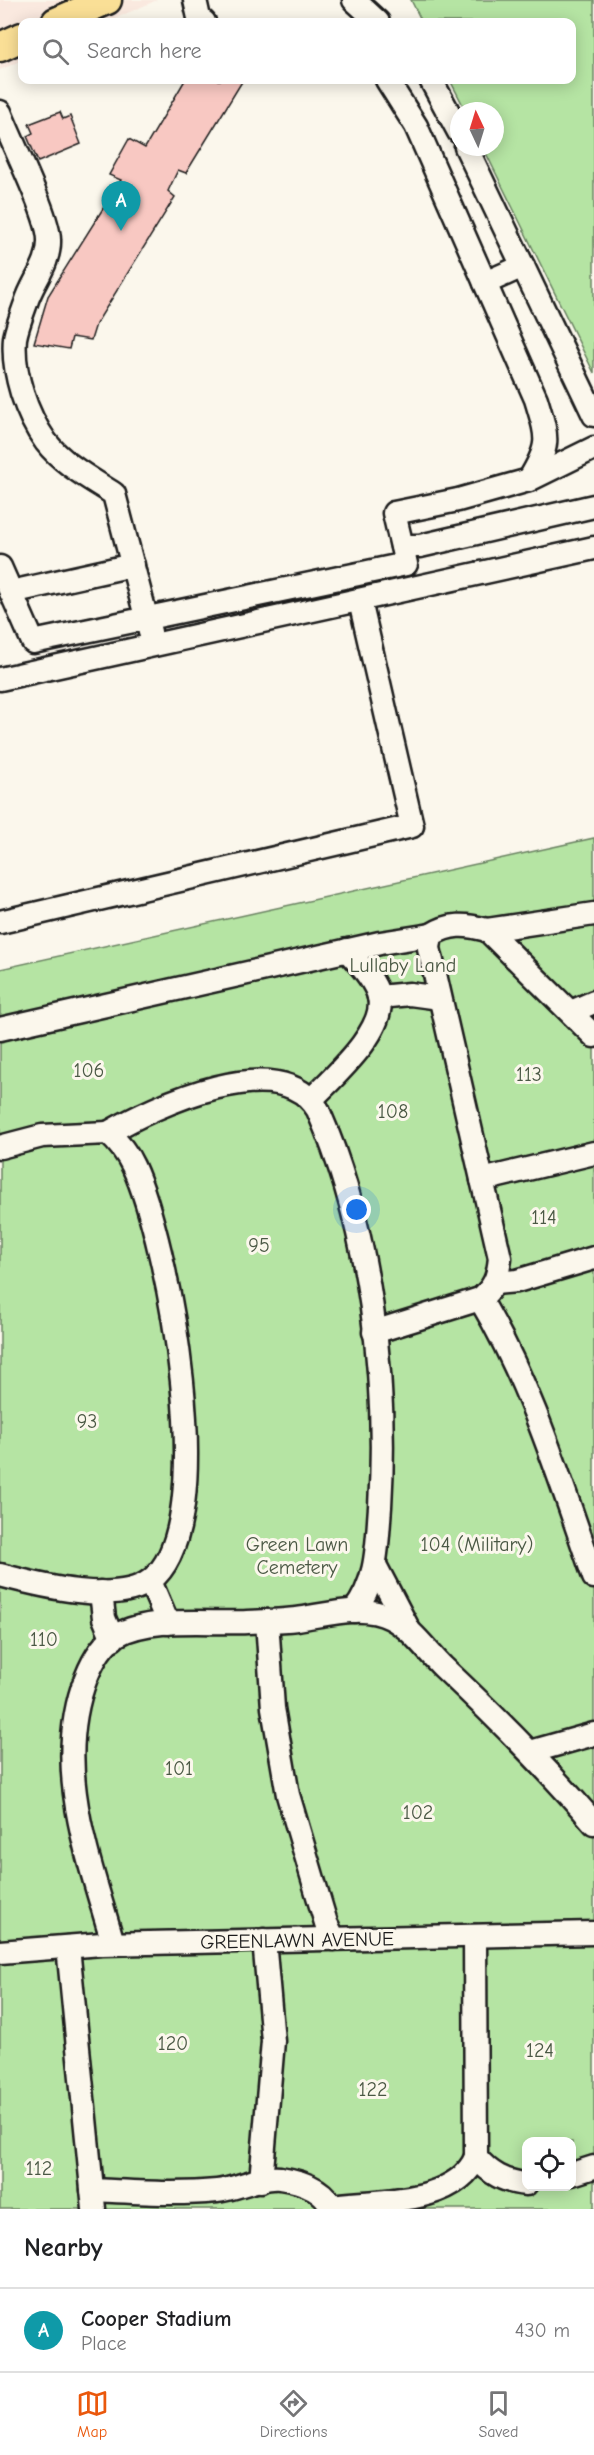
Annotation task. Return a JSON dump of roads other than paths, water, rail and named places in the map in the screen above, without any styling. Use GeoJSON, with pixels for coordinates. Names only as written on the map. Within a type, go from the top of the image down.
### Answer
{"type":"FeatureCollection","features":[{"type":"Feature","properties":{"kind":"main road"},"geometry":{"type":"LineString","coordinates":[[65,18],[107,0]]}},
{"type":"Feature","properties":{"kind":"main road"},"geometry":{"type":"LineString","coordinates":[[0,47],[18,39]]}},
{"type":"Feature","properties":{"kind":"street"},"geometry":{"type":"LineString","coordinates":[[195,0],[199,18]]}},
{"type":"Feature","properties":{"kind":"street"},"geometry":{"type":"LineString","coordinates":[[354,0],[374,18]]}},
{"type":"Feature","properties":{"kind":"street"},"geometry":{"type":"LineString","coordinates":[[389,84],[420,135],[536,399],[546,432],[544,456],[529,480]]}},
{"type":"Feature","properties":{"kind":"street"},"geometry":{"type":"LineString","coordinates":[[433,84],[450,114]]}},
{"type":"Feature","properties":{"kind":"street"},"geometry":{"type":"LineString","coordinates":[[0,112],[7,154],[40,209],[49,239],[45,265],[27,299],[15,338],[17,370],[28,410],[46,442],[72,466],[114,494],[154,647]]}},
{"type":"Feature","properties":{"kind":"street"},"geometry":{"type":"LineString","coordinates":[[420,135],[450,127]]}},
{"type":"Feature","properties":{"kind":"street"},"geometry":{"type":"LineString","coordinates":[[470,156],[594,415]]}},
{"type":"Feature","properties":{"kind":"street"},"geometry":{"type":"LineString","coordinates":[[484,283],[523,267]]}},
{"type":"Feature","properties":{"kind":"street"},"geometry":{"type":"LineString","coordinates":[[413,590],[394,513],[458,500],[529,480],[594,448]]}},
{"type":"Feature","properties":{"kind":"street"},"geometry":{"type":"LineString","coordinates":[[0,567],[33,642],[404,555],[420,546],[594,506]]}},
{"type":"Feature","properties":{"kind":"street"},"geometry":{"type":"LineString","coordinates":[[0,679],[413,590],[594,548]]}},
{"type":"Feature","properties":{"kind":"street"},"geometry":{"type":"LineString","coordinates":[[11,591],[133,565]]}},
{"type":"Feature","properties":{"kind":"street"},"geometry":{"type":"LineString","coordinates":[[0,922],[412,826],[360,601]]}},
{"type":"Feature","properties":{"kind":"street"},"geometry":{"type":"LineString","coordinates":[[0,1029],[347,950],[418,935],[431,935],[444,927],[468,925],[487,930],[594,914]]}},
{"type":"Feature","properties":{"kind":"street"},"geometry":{"type":"LineString","coordinates":[[487,930],[594,1036]]}},
{"type":"Feature","properties":{"kind":"street"},"geometry":{"type":"LineString","coordinates":[[431,935],[429,948],[439,998],[500,1258],[488,1291],[594,1577]]}},
{"type":"Feature","properties":{"kind":"street"},"geometry":{"type":"LineString","coordinates":[[312,1099],[369,1035],[376,1022],[379,996],[347,950]]}},
{"type":"Feature","properties":{"kind":"street"},"geometry":{"type":"LineString","coordinates":[[379,996],[410,994],[439,998]]}},
{"type":"Feature","properties":{"kind":"street"},"geometry":{"type":"LineString","coordinates":[[571,1012],[594,1002]]}},
{"type":"Feature","properties":{"kind":"street"},"geometry":{"type":"LineString","coordinates":[[0,1147],[42,1137],[108,1133],[147,1112],[234,1083],[255,1081],[280,1084],[312,1099],[326,1127],[350,1199],[362,1253],[374,1332],[382,1471],[375,1565],[368,1590],[354,1611]]}},
{"type":"Feature","properties":{"kind":"street"},"geometry":{"type":"LineString","coordinates":[[0,1575],[54,1588],[101,1592],[125,1589],[150,1581],[165,1565],[172,1549],[181,1514],[186,1462],[182,1384],[167,1284],[142,1191],[123,1148],[108,1133]]}},
{"type":"Feature","properties":{"kind":"street"},"geometry":{"type":"LineString","coordinates":[[482,1180],[594,1153]]}},
{"type":"Feature","properties":{"kind":"street"},"geometry":{"type":"LineString","coordinates":[[374,1332],[517,1281],[594,1258]]}},
{"type":"Feature","properties":{"kind":"street"},"geometry":{"type":"LineString","coordinates":[[375,1565],[408,1628],[428,1652],[530,1752],[594,1823]]}},
{"type":"Feature","properties":{"kind":"street"},"geometry":{"type":"LineString","coordinates":[[150,1581],[168,1623]]}},
{"type":"Feature","properties":{"kind":"street"},"geometry":{"type":"LineString","coordinates":[[101,1592],[104,1618],[113,1639]]}},
{"type":"Feature","properties":{"kind":"street"},"geometry":{"type":"LineString","coordinates":[[113,1943],[78,1816],[71,1753],[72,1728],[78,1699],[89,1670],[103,1647],[113,1639],[139,1628],[168,1623],[267,1621],[354,1611],[388,1616],[408,1628]]}},
{"type":"Feature","properties":{"kind":"street"},"geometry":{"type":"LineString","coordinates":[[267,1621],[273,1708],[288,1795],[319,1901],[334,1939]]}},
{"type":"Feature","properties":{"kind":"street"},"geometry":{"type":"LineString","coordinates":[[530,1752],[594,1734]]}},
{"type":"Feature","properties":{"kind":"street","name":"GREENLAWN AVENUE"},"geometry":{"type":"LineString","coordinates":[[0,1952],[113,1943],[594,1934]]}},
{"type":"Feature","properties":{"kind":"street"},"geometry":{"type":"LineString","coordinates":[[68,1947],[93,2199],[219,2191],[279,2178],[306,2184],[320,2191],[331,2208],[433,2193],[471,2170],[476,2157],[475,1936]]}},
{"type":"Feature","properties":{"kind":"street"},"geometry":{"type":"LineString","coordinates":[[261,2181],[273,2040],[264,1940]]}},
{"type":"Feature","properties":{"kind":"street"},"geometry":{"type":"LineString","coordinates":[[476,2157],[485,2168],[498,2176],[512,2183],[522,2184]]}},
{"type":"Feature","properties":{"kind":"street"},"geometry":{"type":"LineString","coordinates":[[576,2173],[594,2167]]}},
{"type":"Feature","properties":{"kind":"place","name":"Cooper Stadium"},"geometry":{"type":"Point","coordinates":[121,231]}},
{"type":"Feature","properties":{"kind":"park label","name":"Lullaby Land"},"geometry":{"type":"Point","coordinates":[403,965]}},
{"type":"Feature","properties":{"kind":"park label","name":"106"},"geometry":{"type":"Point","coordinates":[89,1070]}},
{"type":"Feature","properties":{"kind":"park label","name":"113"},"geometry":{"type":"Point","coordinates":[529,1074]}},
{"type":"Feature","properties":{"kind":"park label","name":"108"},"geometry":{"type":"Point","coordinates":[393,1111]}},
{"type":"Feature","properties":{"kind":"park label","name":"114"},"geometry":{"type":"Point","coordinates":[544,1217]}},
{"type":"Feature","properties":{"kind":"park label","name":"95"},"geometry":{"type":"Point","coordinates":[259,1245]}},
{"type":"Feature","properties":{"kind":"park label","name":"93"},"geometry":{"type":"Point","coordinates":[87,1421]}},
{"type":"Feature","properties":{"kind":"park label","name":"104 (Military)"},"geometry":{"type":"Point","coordinates":[477,1544]}},
{"type":"Feature","properties":{"kind":"park label","name":"Green Lawn Cemetery"},"geometry":{"type":"Point","coordinates":[297,1556]}},
{"type":"Feature","properties":{"kind":"park label","name":"110"},"geometry":{"type":"Point","coordinates":[44,1639]}},
{"type":"Feature","properties":{"kind":"park label","name":"101"},"geometry":{"type":"Point","coordinates":[179,1768]}},
{"type":"Feature","properties":{"kind":"park label","name":"102"},"geometry":{"type":"Point","coordinates":[418,1812]}},
{"type":"Feature","properties":{"kind":"park label","name":"120"},"geometry":{"type":"Point","coordinates":[173,2043]}},
{"type":"Feature","properties":{"kind":"park label","name":"124"},"geometry":{"type":"Point","coordinates":[540,2050]}},
{"type":"Feature","properties":{"kind":"park label","name":"122"},"geometry":{"type":"Point","coordinates":[373,2089]}},
{"type":"Feature","properties":{"kind":"park label","name":"112"},"geometry":{"type":"Point","coordinates":[39,2168]}}]}
